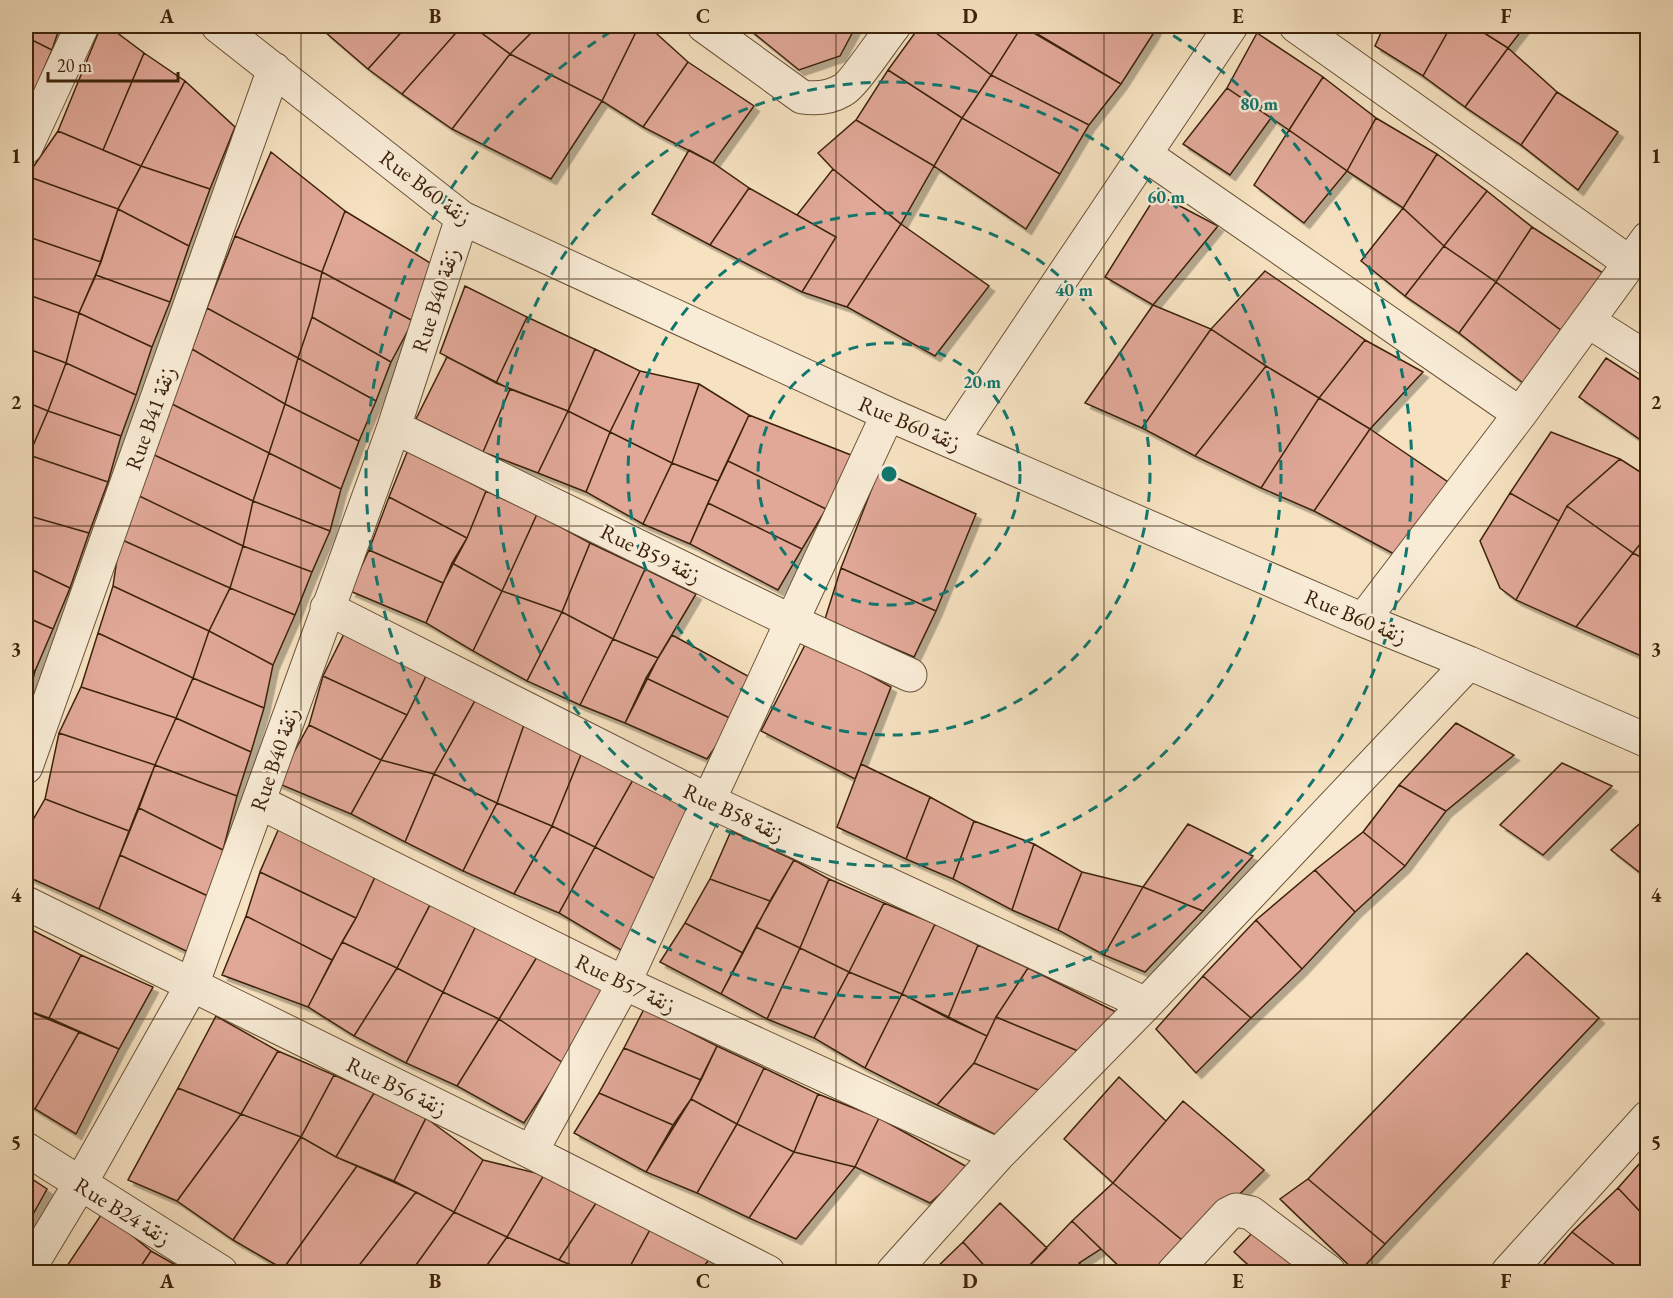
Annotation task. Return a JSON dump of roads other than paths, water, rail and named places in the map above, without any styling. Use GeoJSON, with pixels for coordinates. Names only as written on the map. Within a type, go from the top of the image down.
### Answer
{"type":"FeatureCollection","features":[{"type":"Feature","properties":{"kind":"street"},"geometry":{"type":"LineString","coordinates":[[26,147],[82,26]]}},
{"type":"Feature","properties":{"kind":"street","name":"Rue B60 زنقة"},"geometry":{"type":"LineString","coordinates":[[218,26],[462,218],[888,414],[1647,741]]}},
{"type":"Feature","properties":{"kind":"street"},"geometry":{"type":"LineString","coordinates":[[704,26],[802,98],[816,99],[831,96],[846,89],[894,26]]}},
{"type":"Feature","properties":{"kind":"street"},"geometry":{"type":"LineString","coordinates":[[952,441],[1231,26]]}},
{"type":"Feature","properties":{"kind":"street"},"geometry":{"type":"LineString","coordinates":[[1296,26],[1639,250],[1520,414],[1363,620]]}},
{"type":"Feature","properties":{"kind":"street","name":"Rue B41 زنقة"},"geometry":{"type":"LineString","coordinates":[[26,767],[274,69]]}},
{"type":"Feature","properties":{"kind":"street"},"geometry":{"type":"LineString","coordinates":[[1146,155],[1520,414]]}},
{"type":"Feature","properties":{"kind":"street","name":"Rue B40 زنقة"},"geometry":{"type":"LineString","coordinates":[[27,1272],[80,1184],[192,986],[394,427],[462,218]]}},
{"type":"Feature","properties":{"kind":"street"},"geometry":{"type":"LineString","coordinates":[[1588,321],[1647,359]]}},
{"type":"Feature","properties":{"kind":"street"},"geometry":{"type":"LineString","coordinates":[[531,1152],[624,983],[888,414]]}},
{"type":"Feature","properties":{"kind":"street","name":"Rue B59 زنقة"},"geometry":{"type":"LineString","coordinates":[[394,427],[791,621],[910,675]]}},
{"type":"Feature","properties":{"kind":"street","name":"Rue B58 زنقة"},"geometry":{"type":"LineString","coordinates":[[327,608],[709,801],[1146,1004]]}},
{"type":"Feature","properties":{"kind":"street"},"geometry":{"type":"LineString","coordinates":[[893,1272],[998,1155],[1146,1004],[1469,663]]}},
{"type":"Feature","properties":{"kind":"street","name":"Rue B57 زنقة"},"geometry":{"type":"LineString","coordinates":[[259,802],[624,983],[998,1155]]}},
{"type":"Feature","properties":{"kind":"street","name":"Rue B56 زنقة"},"geometry":{"type":"LineString","coordinates":[[26,903],[531,1152],[727,1263],[768,1272]]}},
{"type":"Feature","properties":{"kind":"street"},"geometry":{"type":"LineString","coordinates":[[1508,1272],[1647,1118]]}},
{"type":"Feature","properties":{"kind":"street","name":"Rue B24 زنقة"},"geometry":{"type":"LineString","coordinates":[[26,1149],[221,1272]]}},
{"type":"Feature","properties":{"kind":"street"},"geometry":{"type":"LineString","coordinates":[[1174,1272],[1228,1214],[1236,1210],[1251,1213],[1329,1272]]}}]}
